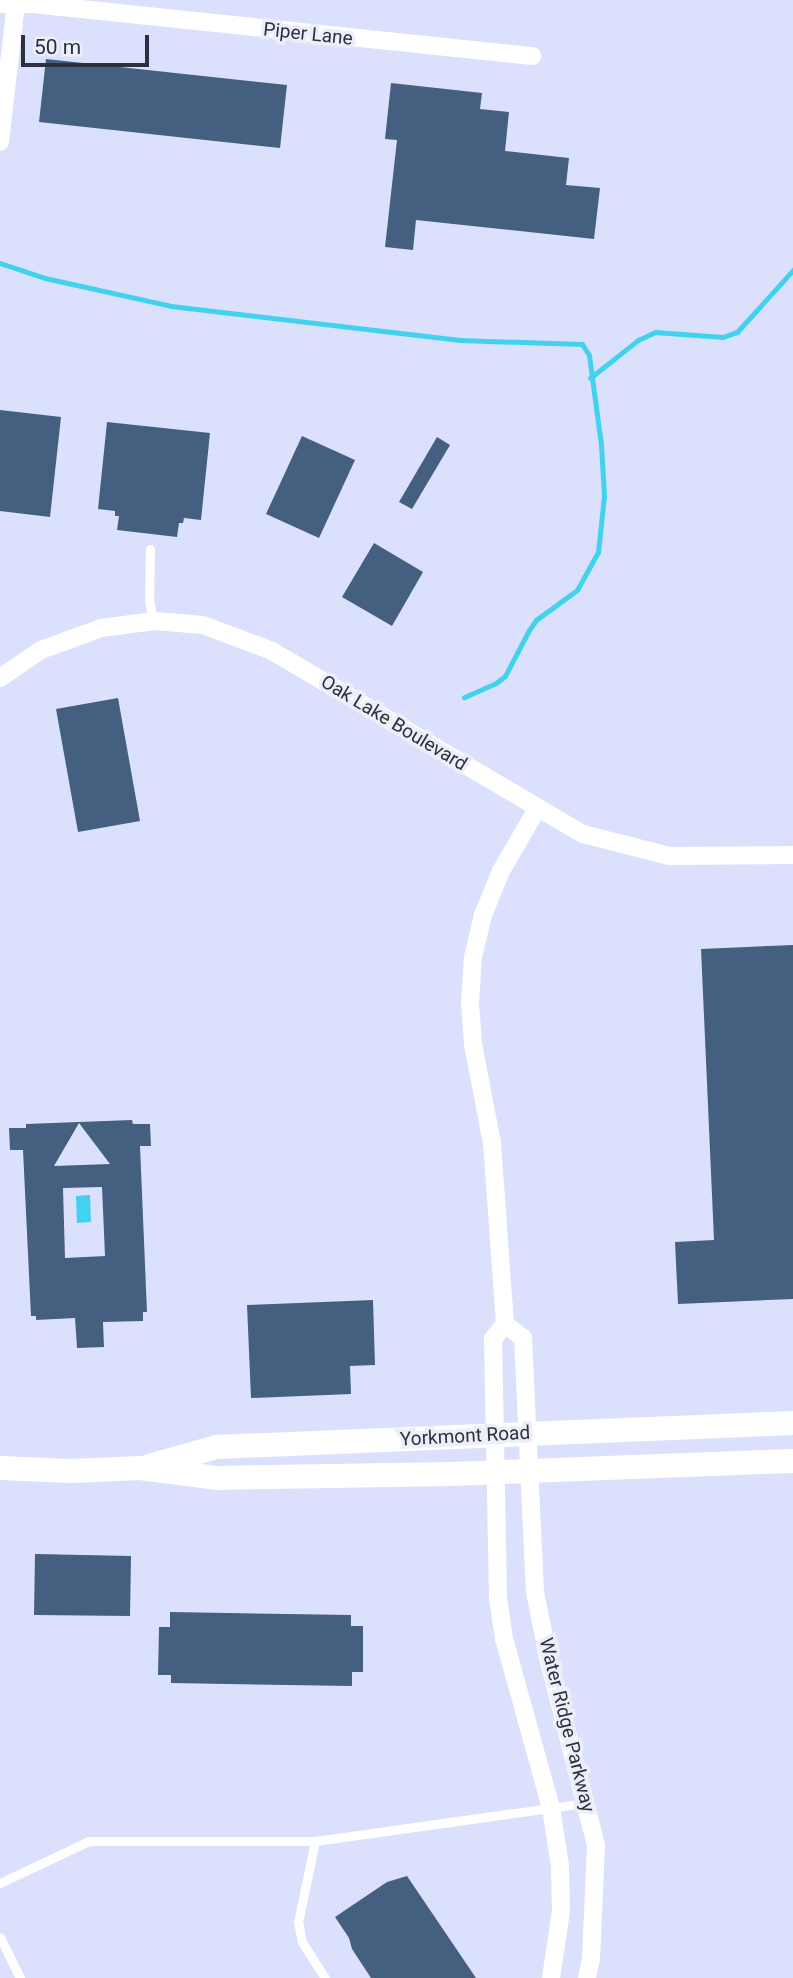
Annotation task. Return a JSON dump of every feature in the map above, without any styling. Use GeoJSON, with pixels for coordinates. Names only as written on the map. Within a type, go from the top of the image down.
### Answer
{"type":"FeatureCollection","features":[{"type":"Feature","properties":{"kind":"street","name":"Piper Lane"},"geometry":{"type":"LineString","coordinates":[[8,4],[532,56]]}},
{"type":"Feature","properties":{"kind":"street"},"geometry":{"type":"LineString","coordinates":[[0,142],[8,4]]}},
{"type":"Feature","properties":{"kind":"street","name":"Oak Lake Boulevard"},"geometry":{"type":"LineString","coordinates":[[0,678],[27,657],[75,635],[101,628],[153,622],[204,625],[272,651],[583,834],[652,853],[715,858],[793,855]]}},
{"type":"Feature","properties":{"kind":"street"},"geometry":{"type":"LineString","coordinates":[[505,1324],[492,1143],[473,1044],[470,1003],[473,957],[483,915],[501,871],[537,809]]}},
{"type":"Feature","properties":{"kind":"street","name":"Water Ridge Parkway"},"geometry":{"type":"LineString","coordinates":[[551,1978],[561,1911],[561,1866],[551,1808],[504,1639],[498,1598],[493,1339],[505,1324],[523,1338],[527,1471],[535,1592],[548,1657],[596,1845],[591,1959],[587,1978]]}},
{"type":"Feature","properties":{"kind":"street","name":"Yorkmont Road"},"geometry":{"type":"LineString","coordinates":[[140,1468],[216,1447],[793,1423]]}},
{"type":"Feature","properties":{"kind":"street","name":"Yorkmont Road"},"geometry":{"type":"LineString","coordinates":[[0,1468],[71,1471],[140,1468],[218,1478],[494,1472],[793,1461]]}},
{"type":"Feature","properties":{"kind":"lane"},"geometry":{"type":"LineString","coordinates":[[149,549],[149,599],[153,622]]}},
{"type":"Feature","properties":{"kind":"lane"},"geometry":{"type":"LineString","coordinates":[[0,1883],[89,1842],[315,1842],[570,1805]]}},
{"type":"Feature","properties":{"kind":"lane"},"geometry":{"type":"LineString","coordinates":[[315,1842],[298,1922],[302,1942],[325,1978]]}},
{"type":"Feature","properties":{"kind":"lane"},"geometry":{"type":"LineString","coordinates":[[0,1937],[20,1978]]}},
{"type":"Feature","properties":{"kind":"water"},"geometry":{"type":"Polygon","coordinates":[[[90,1195],[91,1222],[77,1223],[76,1196],[90,1195]]]}},
{"type":"Feature","properties":{"kind":"building"},"geometry":{"type":"Polygon","coordinates":[[[46,59],[287,85],[280,148],[39,122],[46,59]]]}},
{"type":"Feature","properties":{"kind":"building"},"geometry":{"type":"Polygon","coordinates":[[[391,83],[482,93],[480,109],[509,112],[505,151],[569,158],[566,185],[600,188],[594,239],[416,220],[413,250],[385,247],[397,140],[385,139],[391,83]]]}},
{"type":"Feature","properties":{"kind":"building"},"geometry":{"type":"Polygon","coordinates":[[[0,410],[61,417],[50,517],[0,511],[0,410]]]}},
{"type":"Feature","properties":{"kind":"building"},"geometry":{"type":"Polygon","coordinates":[[[107,422],[210,433],[201,520],[184,518],[183,523],[179,523],[177,537],[117,530],[119,516],[115,516],[115,511],[98,509],[107,422]]]}},
{"type":"Feature","properties":{"kind":"building"},"geometry":{"type":"Polygon","coordinates":[[[302,436],[355,460],[319,538],[266,514],[302,436]]]}},
{"type":"Feature","properties":{"kind":"building"},"geometry":{"type":"Polygon","coordinates":[[[437,437],[450,445],[412,509],[399,502],[437,437]]]}},
{"type":"Feature","properties":{"kind":"building"},"geometry":{"type":"Polygon","coordinates":[[[374,543],[423,572],[392,626],[342,597],[374,543]]]}},
{"type":"Feature","properties":{"kind":"building"},"geometry":{"type":"Polygon","coordinates":[[[118,698],[140,821],[78,832],[56,709],[118,698]]]}},
{"type":"Feature","properties":{"kind":"building"},"geometry":{"type":"Polygon","coordinates":[[[793,945],[793,1299],[678,1304],[675,1242],[714,1240],[701,949],[793,945]]]}},
{"type":"Feature","properties":{"kind":"building"},"geometry":{"type":"Polygon","coordinates":[[[132,1120],[133,1124],[150,1124],[151,1146],[140,1146],[147,1312],[143,1312],[143,1321],[103,1322],[104,1347],[77,1348],[75,1318],[36,1320],[36,1316],[31,1316],[23,1150],[10,1150],[9,1128],[26,1128],[26,1124],[132,1120]],[[79,1123],[54,1166],[110,1164],[79,1123]],[[102,1187],[63,1188],[65,1258],[105,1256],[102,1187]]]}},
{"type":"Feature","properties":{"kind":"building"},"geometry":{"type":"Polygon","coordinates":[[[373,1300],[375,1365],[350,1366],[351,1394],[251,1398],[247,1305],[373,1300]]]}},
{"type":"Feature","properties":{"kind":"building"},"geometry":{"type":"Polygon","coordinates":[[[35,1554],[131,1556],[130,1616],[34,1615],[35,1554]]]}},
{"type":"Feature","properties":{"kind":"building"},"geometry":{"type":"Polygon","coordinates":[[[170,1612],[351,1615],[351,1626],[363,1626],[363,1672],[352,1672],[352,1686],[171,1683],[171,1675],[158,1675],[159,1627],[170,1627],[170,1612]]]}},
{"type":"Feature","properties":{"kind":"building"},"geometry":{"type":"Polygon","coordinates":[[[407,1876],[476,1978],[371,1978],[335,1917],[387,1882],[407,1876]]]}},
{"type":"Feature","properties":{"kind":"waterway"},"geometry":{"type":"LineString","coordinates":[[0,263],[45,278],[171,306],[460,340],[582,344],[589,355],[601,445],[604,496],[598,552],[577,590],[536,620],[505,676],[496,683],[464,697]]}},
{"type":"Feature","properties":{"kind":"waterway"},"geometry":{"type":"LineString","coordinates":[[590,378],[638,340],[655,332],[723,337],[737,332],[793,270]]}}]}
